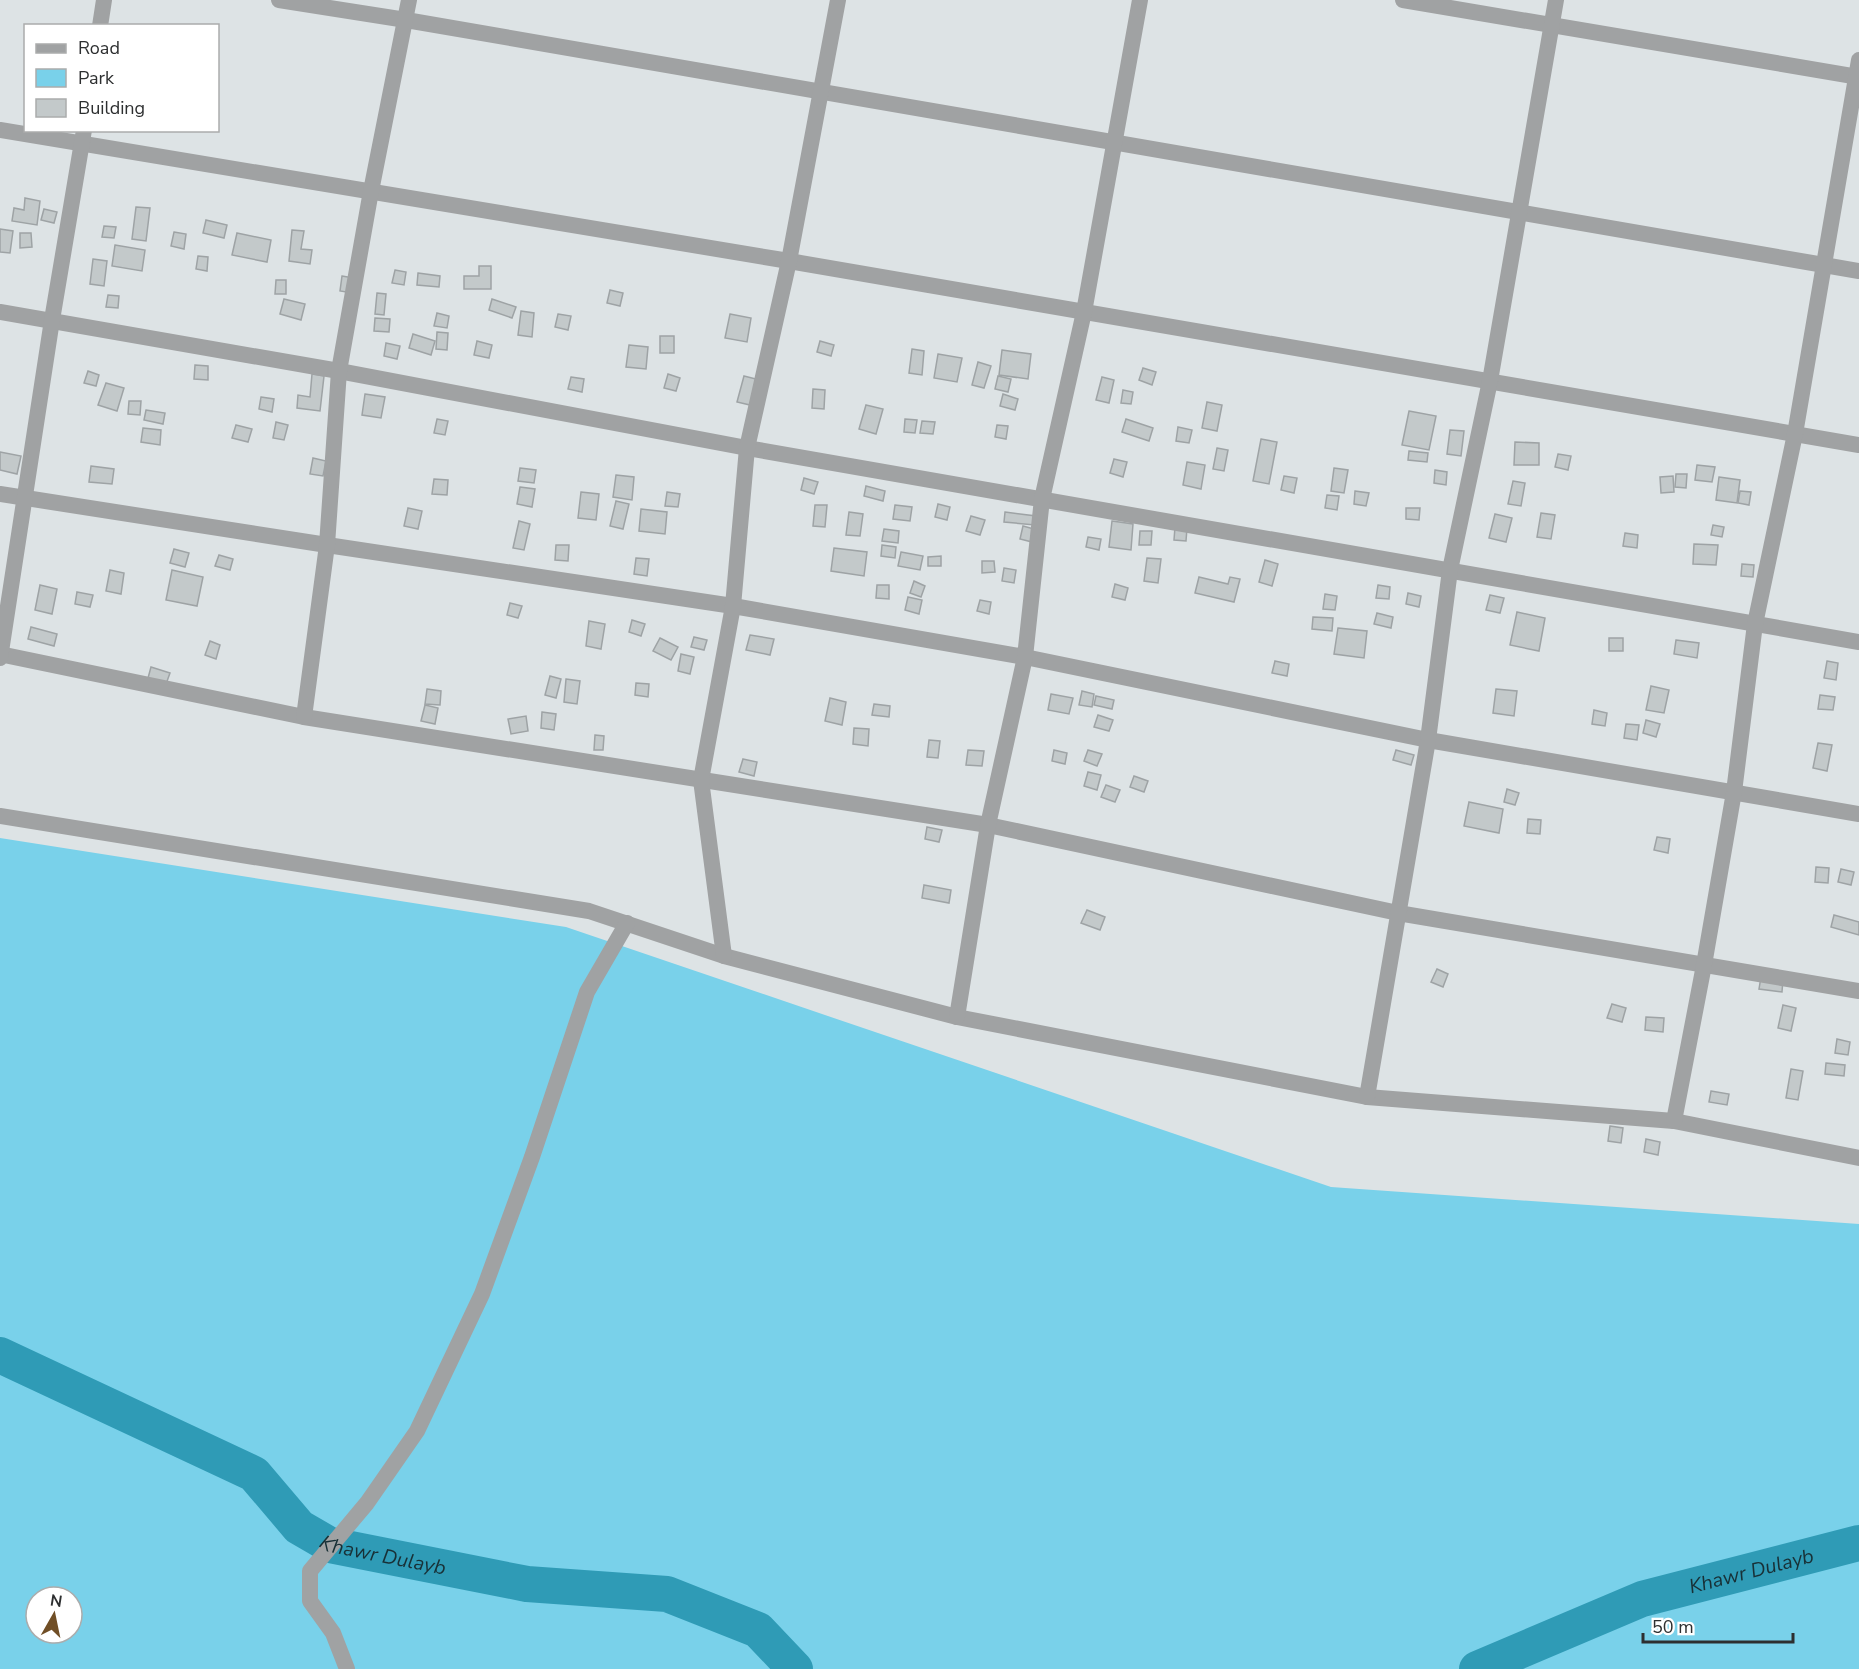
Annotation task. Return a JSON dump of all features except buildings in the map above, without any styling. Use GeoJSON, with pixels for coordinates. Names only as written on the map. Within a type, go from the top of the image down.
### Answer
{"type":"FeatureCollection","features":[{"type":"Feature","properties":{"kind":"street"},"geometry":{"type":"LineString","coordinates":[[100,24],[104,0]]}},
{"type":"Feature","properties":{"kind":"street"},"geometry":{"type":"LineString","coordinates":[[279,0],[1859,271]]}},
{"type":"Feature","properties":{"kind":"street"},"geometry":{"type":"LineString","coordinates":[[304,717],[327,545],[339,371],[371,191],[409,0]]}},
{"type":"Feature","properties":{"kind":"street"},"geometry":{"type":"LineString","coordinates":[[724,956],[701,780],[733,606],[747,448],[789,261],[838,0]]}},
{"type":"Feature","properties":{"kind":"street"},"geometry":{"type":"LineString","coordinates":[[957,1017],[988,825],[1025,657],[1042,499],[1084,312],[1140,0]]}},
{"type":"Feature","properties":{"kind":"street"},"geometry":{"type":"LineString","coordinates":[[1403,0],[1858,71],[1795,434],[1755,624],[1734,792],[1674,1121]]}},
{"type":"Feature","properties":{"kind":"street"},"geometry":{"type":"LineString","coordinates":[[1367,1097],[1428,740],[1450,570],[1490,381],[1556,0]]}},
{"type":"Feature","properties":{"kind":"street"},"geometry":{"type":"LineString","coordinates":[[0,130],[83,137],[371,191],[1859,445]]}},
{"type":"Feature","properties":{"kind":"street"},"geometry":{"type":"LineString","coordinates":[[83,137],[0,655],[304,717],[988,825],[1398,914],[1859,991]]}},
{"type":"Feature","properties":{"kind":"street"},"geometry":{"type":"LineString","coordinates":[[0,312],[339,371],[747,448],[1859,642]]}},
{"type":"Feature","properties":{"kind":"street"},"geometry":{"type":"LineString","coordinates":[[0,494],[733,606],[1025,657],[1428,740],[1859,814]]}},
{"type":"Feature","properties":{"kind":"street"},"geometry":{"type":"LineString","coordinates":[[0,816],[590,911],[724,956],[957,1017],[1367,1097],[1674,1121],[1859,1158]]}},
{"type":"Feature","properties":{"kind":"street"},"geometry":{"type":"LineString","coordinates":[[347,1669],[333,1633],[310,1601],[310,1570],[367,1503],[417,1431],[482,1294],[532,1157],[587,992],[627,923]]}},
{"type":"Feature","properties":{"kind":"green space"},"geometry":{"type":"Polygon","coordinates":[[[0,838],[566,927],[1331,1187],[1859,1224],[1859,1669],[0,1669],[0,838]]]}},
{"type":"Feature","properties":{"kind":"waterway","name":"Khawr Dulayb"},"geometry":{"type":"LineString","coordinates":[[0,1355],[254,1474],[299,1527],[330,1545],[527,1584],[667,1594],[758,1630],[795,1669]]}},
{"type":"Feature","properties":{"kind":"waterway","name":"Khawr Dulayb"},"geometry":{"type":"LineString","coordinates":[[1477,1669],[1642,1599],[1859,1543]]}}]}
